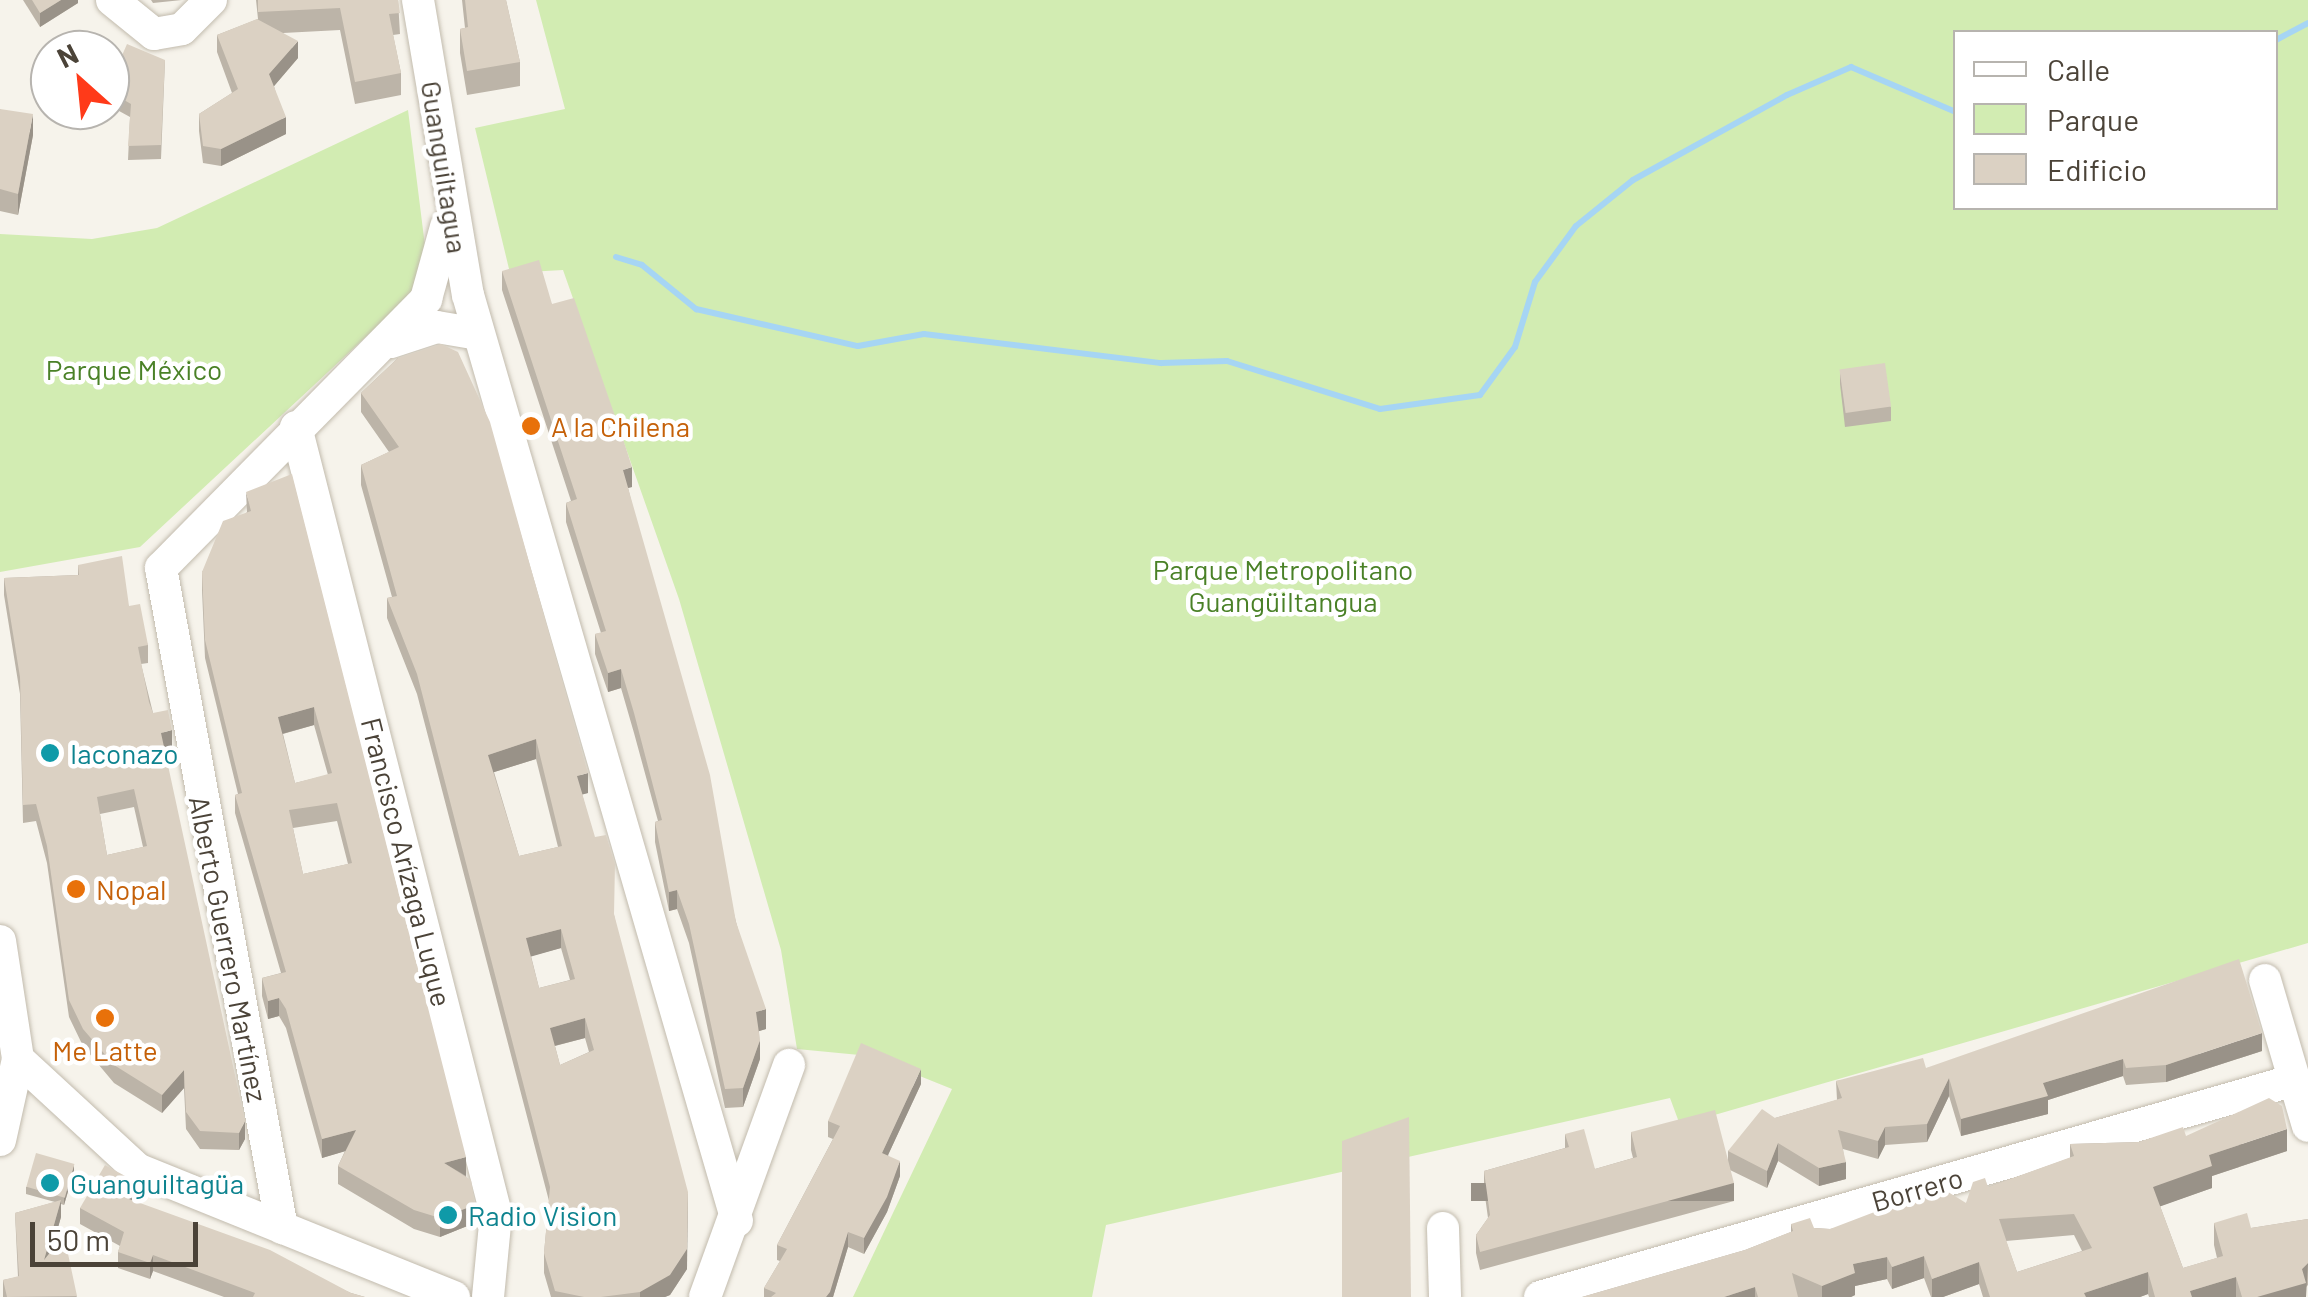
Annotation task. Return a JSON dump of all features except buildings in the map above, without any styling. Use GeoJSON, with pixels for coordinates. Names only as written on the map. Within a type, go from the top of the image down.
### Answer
{"type":"FeatureCollection","features":[{"type":"Feature","properties":{"kind":"street"},"geometry":{"type":"LineString","coordinates":[[112,0],[154,34],[182,29],[211,0]]}},
{"type":"Feature","properties":{"kind":"street","name":"Guanguiltagua"},"geometry":{"type":"LineString","coordinates":[[418,0],[449,214],[478,334],[737,1220]]}},
{"type":"Feature","properties":{"kind":"street","name":"Alberto Guerrero Martínez"},"geometry":{"type":"LineString","coordinates":[[282,1228],[160,591],[172,552],[384,344],[435,283],[449,214]]}},
{"type":"Feature","properties":{"kind":"street","name":"Alberto Guerrero Martínez"},"geometry":{"type":"LineString","coordinates":[[384,344],[437,327],[478,334]]}},
{"type":"Feature","properties":{"kind":"street","name":"Francisco Arízaga Luque"},"geometry":{"type":"LineString","coordinates":[[296,427],[496,1214],[500,1250],[488,1297]]}},
{"type":"Feature","properties":{"kind":"street"},"geometry":{"type":"LineString","coordinates":[[0,941],[18,1059],[0,1140]]}},
{"type":"Feature","properties":{"kind":"street"},"geometry":{"type":"LineString","coordinates":[[2265,980],[2308,1126]]}},
{"type":"Feature","properties":{"kind":"street"},"geometry":{"type":"LineString","coordinates":[[18,1059],[136,1168],[454,1297]]}},
{"type":"Feature","properties":{"kind":"street"},"geometry":{"type":"LineString","coordinates":[[705,1297],[737,1220],[790,1066]]}},
{"type":"Feature","properties":{"kind":"street","name":"Borrero"},"geometry":{"type":"LineString","coordinates":[[1540,1297],[2295,1080]]}},
{"type":"Feature","properties":{"kind":"street"},"geometry":{"type":"LineString","coordinates":[[233,1208],[268,1156]]}},
{"type":"Feature","properties":{"kind":"street"},"geometry":{"type":"LineString","coordinates":[[1442,1228],[1445,1297]]}},
{"type":"Feature","properties":{"kind":"green space","name":"Parque Metropolitano Guangüiltangua"},"geometry":{"type":"Polygon","coordinates":[[[536,0],[2308,0],[2308,943],[1680,1125],[1670,1098],[1106,1225],[1092,1297],[853,1297],[952,1089],[870,1056],[797,1049],[781,950],[679,599],[563,270],[510,273],[475,128],[565,109],[536,0]]]}},
{"type":"Feature","properties":{"kind":"green space","name":"Parque México"},"geometry":{"type":"Polygon","coordinates":[[[408,110],[429,278],[140,547],[0,572],[0,234],[92,239],[157,228],[408,110]]]}},
{"type":"Feature","properties":{"kind":"waterway"},"geometry":{"type":"LineString","coordinates":[[2278,39],[2308,23]]}},
{"type":"Feature","properties":{"kind":"waterway"},"geometry":{"type":"LineString","coordinates":[[616,257],[642,265],[696,309],[858,346],[924,334],[1161,363],[1227,361],[1380,409],[1480,395],[1515,347],[1535,282],[1576,226],[1633,180],[1787,95],[1851,67],[1953,111]]}},
{"type":"Feature","properties":{"kind":"place","name":"A la Chilena"},"geometry":{"type":"Point","coordinates":[531,426]}},
{"type":"Feature","properties":{"kind":"place","name":"Iaconazo"},"geometry":{"type":"Point","coordinates":[50,753]}},
{"type":"Feature","properties":{"kind":"place","name":"Nopal"},"geometry":{"type":"Point","coordinates":[76,889]}},
{"type":"Feature","properties":{"kind":"place","name":"Me Latte"},"geometry":{"type":"Point","coordinates":[105,1018]}},
{"type":"Feature","properties":{"kind":"place","name":"Guanguiltagüa"},"geometry":{"type":"Point","coordinates":[50,1183]}},
{"type":"Feature","properties":{"kind":"place","name":"Radio Vision"},"geometry":{"type":"Point","coordinates":[448,1215]}}]}
